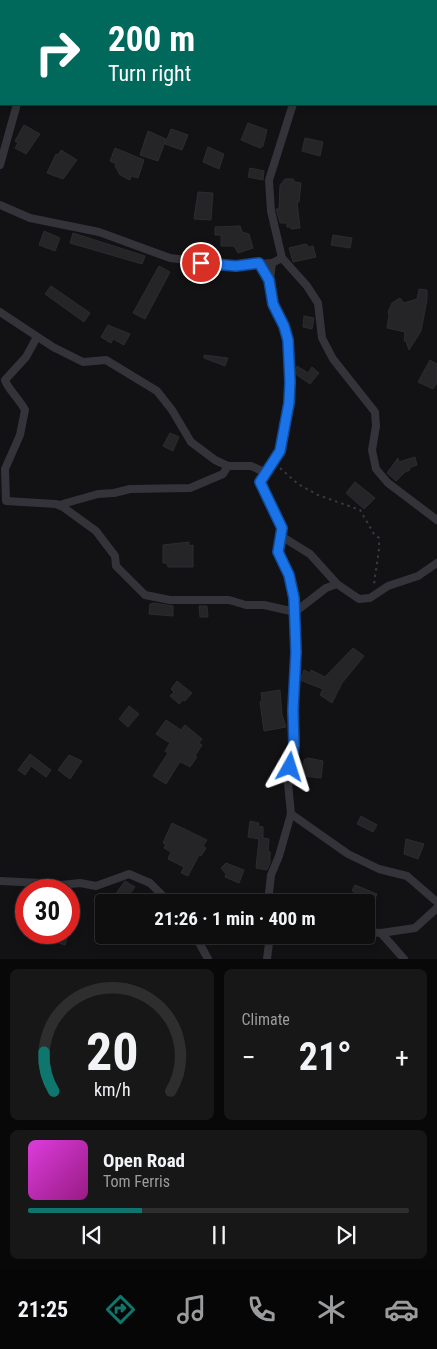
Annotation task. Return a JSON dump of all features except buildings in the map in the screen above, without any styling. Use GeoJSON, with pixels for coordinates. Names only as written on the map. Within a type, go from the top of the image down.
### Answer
{"type":"FeatureCollection","features":[{"type":"Feature","properties":{"kind":"street"},"geometry":{"type":"LineString","coordinates":[[0,165],[17,105]]}},
{"type":"Feature","properties":{"kind":"street"},"geometry":{"type":"LineString","coordinates":[[293,105],[268,180],[271,211],[282,258],[308,286],[318,303],[322,338],[333,359],[375,412],[376,426],[372,450],[376,469],[388,483],[437,520]]}},
{"type":"Feature","properties":{"kind":"street"},"geometry":{"type":"LineString","coordinates":[[0,205],[16,214],[99,232],[170,258],[236,266],[272,263],[282,258]]}},
{"type":"Feature","properties":{"kind":"street"},"geometry":{"type":"LineString","coordinates":[[259,263],[269,280]]}},
{"type":"Feature","properties":{"kind":"street"},"geometry":{"type":"LineString","coordinates":[[269,894],[271,875],[279,856],[291,814],[288,783],[294,746],[295,612],[289,575],[278,552],[282,528],[260,482],[280,451],[289,403],[288,340],[284,326],[273,304],[269,280],[272,263]]}},
{"type":"Feature","properties":{"kind":"street"},"geometry":{"type":"LineString","coordinates":[[0,312],[37,337],[83,362],[106,360],[157,392],[172,410],[191,442],[203,453],[228,466],[251,466],[265,472]]}},
{"type":"Feature","properties":{"kind":"street"},"geometry":{"type":"LineString","coordinates":[[37,337],[26,357],[5,380],[6,386],[19,397],[25,410],[20,435],[6,469],[3,500],[59,505],[98,494],[130,489],[190,488],[223,474],[228,466]]}},
{"type":"Feature","properties":{"kind":"street"},"geometry":{"type":"LineString","coordinates":[[59,505],[96,531],[115,556],[116,566],[145,595],[170,600],[229,600],[246,605],[264,605],[295,612]]}},
{"type":"Feature","properties":{"kind":"street"},"geometry":{"type":"LineString","coordinates":[[281,536],[310,554],[337,584],[359,600],[373,596],[388,586],[418,576],[437,563]]}},
{"type":"Feature","properties":{"kind":"street"},"geometry":{"type":"LineString","coordinates":[[295,612],[326,588],[337,584]]}},
{"type":"Feature","properties":{"kind":"street"},"geometry":{"type":"LineString","coordinates":[[291,814],[348,854],[379,869],[408,876],[437,902]]}},
{"type":"Feature","properties":{"kind":"street"},"geometry":{"type":"LineString","coordinates":[[0,881],[42,883],[52,886],[80,883],[96,886],[129,874],[150,883],[161,894]]}},
{"type":"Feature","properties":{"kind":"street"},"geometry":{"type":"LineString","coordinates":[[375,933],[414,928],[437,908]]}},
{"type":"Feature","properties":{"kind":"street"},"geometry":{"type":"LineString","coordinates":[[381,933],[404,959]]}},
{"type":"Feature","properties":{"kind":"street"},"geometry":{"type":"LineString","coordinates":[[200,944],[208,959]]}},
{"type":"Feature","properties":{"kind":"street"},"geometry":{"type":"LineString","coordinates":[[267,959],[269,944]]}},
{"type":"Feature","properties":{"kind":"path"},"geometry":{"type":"LineString","coordinates":[[272,463],[298,484],[328,500],[360,510],[374,534],[380,538],[380,554],[374,573],[373,596]]}},
{"type":"Feature","properties":{"kind":"route"},"geometry":{"type":"LineString","coordinates":[[201,263],[220,263],[236,266],[259,263],[261,270],[269,280],[273,304],[284,326],[288,340],[289,403],[280,451],[260,482],[263,492],[282,528],[278,552],[289,575],[294,598],[296,652],[293,710],[294,746],[290,767]]}}]}
